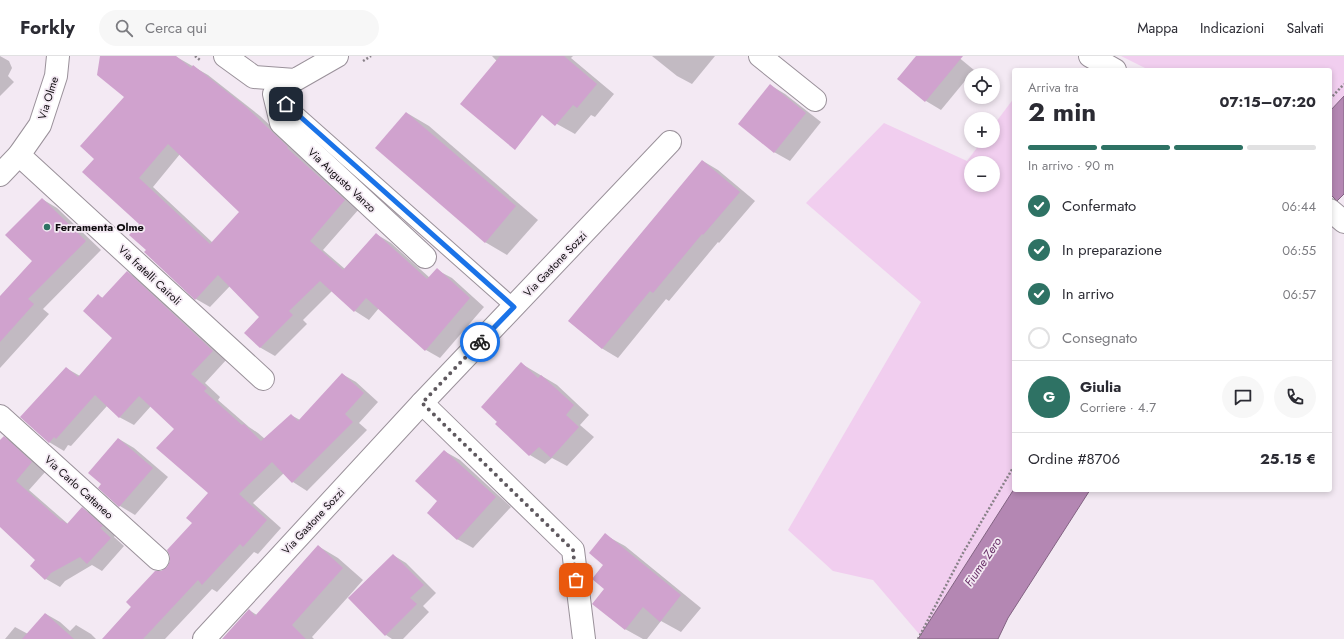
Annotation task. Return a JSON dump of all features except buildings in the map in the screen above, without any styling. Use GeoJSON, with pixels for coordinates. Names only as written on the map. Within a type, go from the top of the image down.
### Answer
{"type":"FeatureCollection","features":[{"type":"Feature","properties":{"kind":"street","name":"Via Olme"},"geometry":{"type":"LineString","coordinates":[[0,175],[19,155],[40,125],[56,76],[58,56]]}},
{"type":"Feature","properties":{"kind":"street","name":"Via Augusto Vanzo"},"geometry":{"type":"LineString","coordinates":[[225,56],[254,78]]}},
{"type":"Feature","properties":{"kind":"street"},"geometry":{"type":"LineString","coordinates":[[254,78],[295,80],[337,56]]}},
{"type":"Feature","properties":{"kind":"street"},"geometry":{"type":"LineString","coordinates":[[760,56],[816,100]]}},
{"type":"Feature","properties":{"kind":"street"},"geometry":{"type":"LineString","coordinates":[[1090,56],[1111,68]]}},
{"type":"Feature","properties":{"kind":"street","name":"Via Augusto Vanzo"},"geometry":{"type":"LineString","coordinates":[[274,94],[281,123],[425,257]]}},
{"type":"Feature","properties":{"kind":"street","name":"Via Gastone Sozzi"},"geometry":{"type":"LineString","coordinates":[[204,639],[422,403],[670,142]]}},
{"type":"Feature","properties":{"kind":"street","name":"Via fratelli Cairoli"},"geometry":{"type":"LineString","coordinates":[[19,155],[263,379]]}},
{"type":"Feature","properties":{"kind":"street"},"geometry":{"type":"LineString","coordinates":[[422,403],[573,550],[584,639]]}},
{"type":"Feature","properties":{"kind":"street","name":"Via Carlo Cattaneo"},"geometry":{"type":"LineString","coordinates":[[0,416],[158,559]]}},
{"type":"Feature","properties":{"kind":"lane","name":"Via Augusto Vanzo"},"geometry":{"type":"LineString","coordinates":[[254,78],[274,94],[514,307]]}},
{"type":"Feature","properties":{"kind":"path"},"geometry":{"type":"LineString","coordinates":[[1332,97],[1344,84]]}},
{"type":"Feature","properties":{"kind":"path"},"geometry":{"type":"LineString","coordinates":[[918,639],[963,554],[1012,469]]}},
{"type":"Feature","properties":{"kind":"shaded area"},"geometry":{"type":"Polygon","coordinates":[[[1121,56],[1344,56],[1344,96],[1332,109],[1332,68],[1145,68],[1121,56]]]}},
{"type":"Feature","properties":{"kind":"shaded area"},"geometry":{"type":"Polygon","coordinates":[[[1012,101],[1012,492],[920,635],[873,580],[833,571],[788,530],[921,302],[806,203],[884,123],[964,160],[964,192],[1000,192],[1000,156],[971,156],[977,148],[1000,148],[1000,117],[1012,101]]]}},
{"type":"Feature","properties":{"kind":"water"},"geometry":{"type":"Polygon","coordinates":[[[1344,96],[1344,194],[1337,201],[1332,196],[1332,109],[1344,96]]]}},
{"type":"Feature","properties":{"kind":"water","name":"Fiume Zero"},"geometry":{"type":"Polygon","coordinates":[[[1012,492],[1089,492],[1008,618],[998,639],[918,639],[1012,492]]]}},
{"type":"Feature","properties":{"kind":"way so far"},"geometry":{"type":"LineString","coordinates":[[480,342],[422,403],[573,550],[576,580]]}},
{"type":"Feature","properties":{"kind":"place","name":"Ferramenta Olme"},"geometry":{"type":"Point","coordinates":[47,227]}},
{"type":"Feature","properties":{"kind":"route"},"geometry":{"type":"LineString","coordinates":[[286,104],[514,307],[480,342]]}}]}
